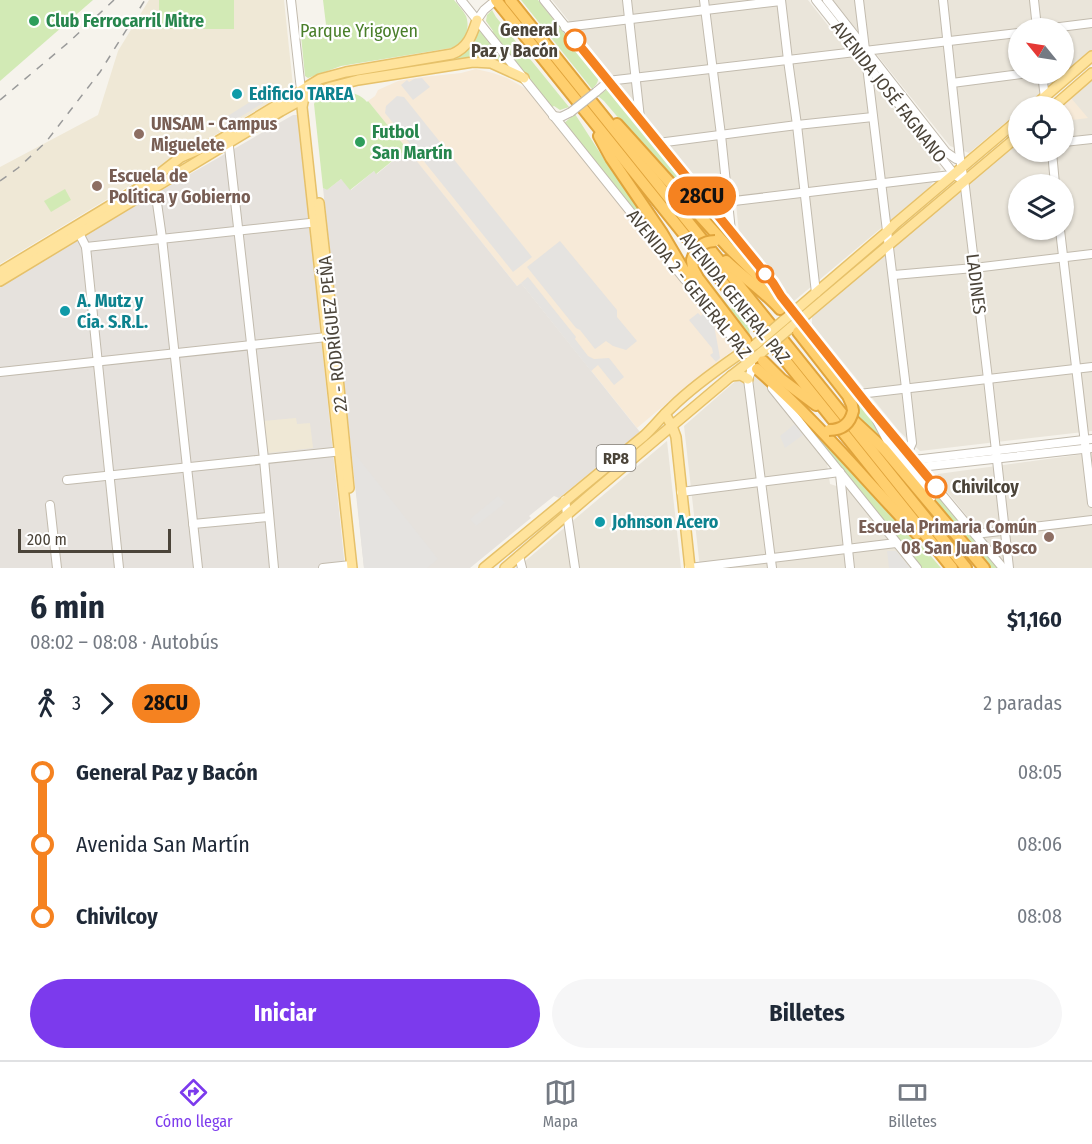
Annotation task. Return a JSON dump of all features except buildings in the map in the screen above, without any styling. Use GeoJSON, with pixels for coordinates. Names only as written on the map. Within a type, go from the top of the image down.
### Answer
{"type":"FeatureCollection","features":[{"type":"Feature","properties":{"kind":"highway","name":"AVENIDA GENERAL PAZ"},"geometry":{"type":"LineString","coordinates":[[510,0],[591,94],[698,235],[966,568]]}},
{"type":"Feature","properties":{"kind":"highway","name":"AVENIDA GENERAL PAZ"},"geometry":{"type":"LineString","coordinates":[[493,2],[586,112],[951,567]]}},
{"type":"Feature","properties":{"kind":"highway"},"geometry":{"type":"LineString","coordinates":[[591,94],[728,247],[764,283],[781,296]]}},
{"type":"Feature","properties":{"kind":"highway"},"geometry":{"type":"LineString","coordinates":[[586,112],[611,158],[662,233],[702,301]]}},
{"type":"Feature","properties":{"kind":"highway"},"geometry":{"type":"LineString","coordinates":[[698,235],[780,309]]}},
{"type":"Feature","properties":{"kind":"highway"},"geometry":{"type":"LineString","coordinates":[[728,247],[715,242],[699,246],[692,260],[693,269],[698,278],[789,397],[823,428],[911,528],[939,551]]}},
{"type":"Feature","properties":{"kind":"highway"},"geometry":{"type":"LineString","coordinates":[[790,327],[848,396],[852,405],[852,416],[845,426],[834,430],[823,428]]}},
{"type":"Feature","properties":{"kind":"highway"},"geometry":{"type":"LineString","coordinates":[[754,354],[781,379],[819,408],[850,442]]}},
{"type":"Feature","properties":{"kind":"highway"},"geometry":{"type":"LineString","coordinates":[[834,403],[884,449],[984,568]]}},
{"type":"Feature","properties":{"kind":"main road"},"geometry":{"type":"LineString","coordinates":[[302,97],[320,79],[333,75],[459,51],[471,38],[477,20]]}},
{"type":"Feature","properties":{"kind":"main road"},"geometry":{"type":"LineString","coordinates":[[1052,96],[1092,56]]}},
{"type":"Feature","properties":{"kind":"main road"},"geometry":{"type":"LineString","coordinates":[[0,281],[151,186],[181,157],[226,140],[302,97],[325,88],[358,80],[473,62],[490,63],[524,78]]}},
{"type":"Feature","properties":{"kind":"main road"},"geometry":{"type":"LineString","coordinates":[[1066,96],[1092,74]]}},
{"type":"Feature","properties":{"kind":"main road","name":"22 - RODRÍGUEZ PEÑA"},"geometry":{"type":"LineString","coordinates":[[302,97],[318,223],[354,567]]}},
{"type":"Feature","properties":{"kind":"main road"},"geometry":{"type":"LineString","coordinates":[[754,354],[790,327],[816,293],[954,174],[961,163],[1008,128]]}},
{"type":"Feature","properties":{"kind":"main road"},"geometry":{"type":"LineString","coordinates":[[797,316],[903,234],[1008,144]]}},
{"type":"Feature","properties":{"kind":"main road"},"geometry":{"type":"LineString","coordinates":[[0,272],[151,186]]}},
{"type":"Feature","properties":{"kind":"main road","name":"22 - RODRÍGUEZ PEÑA"},"geometry":{"type":"LineString","coordinates":[[318,223],[327,337],[342,451]]}},
{"type":"Feature","properties":{"kind":"main road","name":"RP8"},"geometry":{"type":"LineString","coordinates":[[506,568],[754,354]]}},
{"type":"Feature","properties":{"kind":"main road","name":"RP8"},"geometry":{"type":"LineString","coordinates":[[484,568],[655,426],[665,414],[714,372],[738,355],[754,354]]}},
{"type":"Feature","properties":{"kind":"main road"},"geometry":{"type":"LineString","coordinates":[[731,375],[741,375],[748,379]]}},
{"type":"Feature","properties":{"kind":"main road"},"geometry":{"type":"LineString","coordinates":[[665,414],[676,436],[690,568]]}},
{"type":"Feature","properties":{"kind":"street","name":"22 - RODRÍGUEZ PEÑA"},"geometry":{"type":"LineString","coordinates":[[291,0],[302,97]]}},
{"type":"Feature","properties":{"kind":"street","name":"AVENIDA 2 - GENERAL PAZ"},"geometry":{"type":"LineString","coordinates":[[461,0],[702,301],[754,354],[840,472],[917,568]]}},
{"type":"Feature","properties":{"kind":"street","name":"AVENIDA GENERAL PAZ"},"geometry":{"type":"LineString","coordinates":[[543,0],[773,283],[870,408],[1003,568]]}},
{"type":"Feature","properties":{"kind":"street"},"geometry":{"type":"LineString","coordinates":[[627,0],[640,120]]}},
{"type":"Feature","properties":{"kind":"street"},"geometry":{"type":"LineString","coordinates":[[704,0],[731,232]]}},
{"type":"Feature","properties":{"kind":"street","name":"AVENIDA JOSÉ FAGNANO"},"geometry":{"type":"LineString","coordinates":[[816,0],[863,51],[946,152],[961,163]]}},
{"type":"Feature","properties":{"kind":"street","name":"AVENIDA JOSÉ FAGNANO"},"geometry":{"type":"LineString","coordinates":[[827,0],[850,29],[863,51],[866,62],[954,174],[964,181]]}},
{"type":"Feature","properties":{"kind":"street"},"geometry":{"type":"LineString","coordinates":[[859,0],[863,51]]}},
{"type":"Feature","properties":{"kind":"street","name":"LADINES"},"geometry":{"type":"LineString","coordinates":[[943,0],[1009,568]]}},
{"type":"Feature","properties":{"kind":"street"},"geometry":{"type":"LineString","coordinates":[[1034,0],[1036,18]]}},
{"type":"Feature","properties":{"kind":"street"},"geometry":{"type":"LineString","coordinates":[[565,27],[781,1],[816,293]]}},
{"type":"Feature","properties":{"kind":"street"},"geometry":{"type":"LineString","coordinates":[[477,20],[493,2]]}},
{"type":"Feature","properties":{"kind":"street"},"geometry":{"type":"LineString","coordinates":[[850,29],[862,23]]}},
{"type":"Feature","properties":{"kind":"street"},"geometry":{"type":"LineString","coordinates":[[1074,25],[1092,23]]}},
{"type":"Feature","properties":{"kind":"street"},"geometry":{"type":"LineString","coordinates":[[553,116],[561,117],[571,112],[609,81],[1008,34]]}},
{"type":"Feature","properties":{"kind":"street"},"geometry":{"type":"LineString","coordinates":[[866,62],[894,274],[912,443],[908,452]]}},
{"type":"Feature","properties":{"kind":"street"},"geometry":{"type":"LineString","coordinates":[[952,83],[1008,76]]}},
{"type":"Feature","properties":{"kind":"street"},"geometry":{"type":"LineString","coordinates":[[658,143],[873,117]]}},
{"type":"Feature","properties":{"kind":"street"},"geometry":{"type":"LineString","coordinates":[[1074,141],[1092,139]]}},
{"type":"Feature","properties":{"kind":"street"},"geometry":{"type":"LineString","coordinates":[[226,140],[264,459],[274,568]]}},
{"type":"Feature","properties":{"kind":"street"},"geometry":{"type":"LineString","coordinates":[[709,204],[946,177],[954,174]]}},
{"type":"Feature","properties":{"kind":"street"},"geometry":{"type":"LineString","coordinates":[[151,186],[156,196],[162,238],[198,568]]}},
{"type":"Feature","properties":{"kind":"street"},"geometry":{"type":"LineString","coordinates":[[86,247],[318,223]]}},
{"type":"Feature","properties":{"kind":"street"},"geometry":{"type":"LineString","coordinates":[[79,233],[86,247],[119,568]]}},
{"type":"Feature","properties":{"kind":"street"},"geometry":{"type":"LineString","coordinates":[[1061,240],[1076,369],[1089,439],[1092,503]]}},
{"type":"Feature","properties":{"kind":"street"},"geometry":{"type":"LineString","coordinates":[[894,274],[1092,254]]}},
{"type":"Feature","properties":{"kind":"street"},"geometry":{"type":"LineString","coordinates":[[0,372],[327,337]]}},
{"type":"Feature","properties":{"kind":"street"},"geometry":{"type":"LineString","coordinates":[[754,354],[748,379],[772,568]]}},
{"type":"Feature","properties":{"kind":"street"},"geometry":{"type":"LineString","coordinates":[[859,394],[1092,367]]}},
{"type":"Feature","properties":{"kind":"street"},"geometry":{"type":"LineString","coordinates":[[870,408],[888,442],[952,528]]}},
{"type":"Feature","properties":{"kind":"street"},"geometry":{"type":"LineString","coordinates":[[914,460],[1089,439]]}},
{"type":"Feature","properties":{"kind":"street"},"geometry":{"type":"LineString","coordinates":[[920,467],[1089,449]]}},
{"type":"Feature","properties":{"kind":"street"},"geometry":{"type":"LineString","coordinates":[[67,480],[342,451]]}},
{"type":"Feature","properties":{"kind":"street"},"geometry":{"type":"LineString","coordinates":[[681,492],[840,472],[850,568]]}},
{"type":"Feature","properties":{"kind":"street"},"geometry":{"type":"LineString","coordinates":[[565,500],[575,568]]}},
{"type":"Feature","properties":{"kind":"street"},"geometry":{"type":"LineString","coordinates":[[50,505],[57,568]]}},
{"type":"Feature","properties":{"kind":"street"},"geometry":{"type":"LineString","coordinates":[[193,524],[268,517]]}},
{"type":"Feature","properties":{"kind":"street"},"geometry":{"type":"LineString","coordinates":[[975,534],[1092,520]]}},
{"type":"Feature","properties":{"kind":"street"},"geometry":{"type":"LineString","coordinates":[[690,568],[896,543]]}},
{"type":"Feature","properties":{"kind":"street"},"geometry":{"type":"LineString","coordinates":[[519,556],[522,568]]}},
{"type":"Feature","properties":{"kind":"street"},"geometry":{"type":"LineString","coordinates":[[323,568],[354,567]]}},
{"type":"Feature","properties":{"kind":"shaded area","name":"UNSAM - Campus Miguelete"},"geometry":{"type":"Polygon","coordinates":[[[149,0],[284,0],[292,89],[210,138],[178,153],[152,172],[0,264],[0,167],[98,115],[118,51],[149,0]]]}},
{"type":"Feature","properties":{"kind":"shaded area"},"geometry":{"type":"Polygon","coordinates":[[[552,0],[808,0],[941,169],[929,188],[794,301],[739,233],[735,194],[710,197],[552,0]]]}},
{"type":"Feature","properties":{"kind":"shaded area"},"geometry":{"type":"Polygon","coordinates":[[[833,0],[1092,0],[1092,50],[1074,65],[1074,18],[1008,18],[1008,84],[1051,84],[1037,96],[1008,96],[1008,120],[969,153],[950,146],[833,0]]]}},
{"type":"Feature","properties":{"kind":"shaded area"},"geometry":{"type":"Polygon","coordinates":[[[476,69],[507,78],[528,90],[732,347],[732,351],[637,428],[521,283],[517,286],[368,101],[375,96],[378,90],[398,81],[476,69]]]}},
{"type":"Feature","properties":{"kind":"shaded area"},"geometry":{"type":"Polygon","coordinates":[[[422,78],[430,87],[413,100],[401,85],[407,80],[409,82],[422,78]]]}},
{"type":"Feature","properties":{"kind":"shaded area"},"geometry":{"type":"Polygon","coordinates":[[[1092,80],[1092,431],[920,451],[899,431],[812,324],[812,317],[1008,150],[1008,162],[1074,162],[1072,96],[1092,80]]]}},
{"type":"Feature","properties":{"kind":"shaded area"},"geometry":{"type":"Polygon","coordinates":[[[269,90],[273,97],[227,125],[223,119],[269,90]]]}},
{"type":"Feature","properties":{"kind":"shaded area"},"geometry":{"type":"Polygon","coordinates":[[[397,96],[404,97],[532,257],[513,272],[385,113],[386,106],[397,96]]]}},
{"type":"Feature","properties":{"kind":"shaded area"},"geometry":{"type":"Polygon","coordinates":[[[1074,102],[1088,118],[1074,120],[1074,102]]]}},
{"type":"Feature","properties":{"kind":"shaded area"},"geometry":{"type":"Polygon","coordinates":[[[293,115],[298,115],[345,568],[0,568],[0,286],[87,233],[293,115]]]}},
{"type":"Feature","properties":{"kind":"shaded area"},"geometry":{"type":"Polygon","coordinates":[[[407,149],[517,286],[521,283],[640,432],[559,498],[554,496],[529,516],[531,518],[470,568],[364,568],[323,188],[327,190],[341,179],[351,190],[374,171],[377,174],[407,149]]]}},
{"type":"Feature","properties":{"kind":"shaded area"},"geometry":{"type":"Polygon","coordinates":[[[560,241],[617,310],[617,317],[637,341],[626,350],[606,341],[595,349],[527,267],[560,241]]]}},
{"type":"Feature","properties":{"kind":"shaded area"},"geometry":{"type":"Polygon","coordinates":[[[528,277],[576,337],[575,339],[588,356],[594,359],[609,358],[624,377],[614,385],[598,365],[591,371],[521,283],[528,277]]]}},
{"type":"Feature","properties":{"kind":"shaded area"},"geometry":{"type":"Polygon","coordinates":[[[698,313],[701,316],[704,313],[714,325],[720,358],[716,362],[710,355],[713,353],[712,348],[689,320],[698,313]]]}},
{"type":"Feature","properties":{"kind":"shaded area"},"geometry":{"type":"Polygon","coordinates":[[[758,376],[827,463],[830,484],[849,490],[911,568],[700,568],[684,426],[739,378],[758,376]]]}},
{"type":"Feature","properties":{"kind":"shaded area"},"geometry":{"type":"Polygon","coordinates":[[[296,418],[297,424],[310,423],[313,448],[269,453],[266,451],[263,421],[296,418]]]}},
{"type":"Feature","properties":{"kind":"shaded area"},"geometry":{"type":"Polygon","coordinates":[[[795,424],[803,435],[785,448],[780,436],[795,424]]]}},
{"type":"Feature","properties":{"kind":"shaded area"},"geometry":{"type":"Polygon","coordinates":[[[667,441],[681,568],[517,568],[667,441]]]}},
{"type":"Feature","properties":{"kind":"shaded area"},"geometry":{"type":"Polygon","coordinates":[[[352,450],[438,559],[427,568],[364,568],[352,450]]]}},
{"type":"Feature","properties":{"kind":"shaded area"},"geometry":{"type":"Polygon","coordinates":[[[1092,453],[1092,568],[1009,568],[936,478],[938,474],[1092,453]]]}},
{"type":"Feature","properties":{"kind":"shaded area"},"geometry":{"type":"Polygon","coordinates":[[[498,496],[505,503],[476,526],[470,519],[498,496]]]}},
{"type":"Feature","properties":{"kind":"shaded area"},"geometry":{"type":"Polygon","coordinates":[[[887,551],[896,551],[910,568],[889,568],[887,551]]]}},
{"type":"Feature","properties":{"kind":"green space","name":"Club Ferrocarril Mitre"},"geometry":{"type":"Polygon","coordinates":[[[0,0],[93,0],[0,81],[0,0]]]}},
{"type":"Feature","properties":{"kind":"green space"},"geometry":{"type":"Polygon","coordinates":[[[159,0],[234,0],[234,29],[159,29],[159,0]]]}},
{"type":"Feature","properties":{"kind":"green space","name":"Parque Yrigoyen"},"geometry":{"type":"Polygon","coordinates":[[[323,0],[454,0],[466,16],[468,26],[460,43],[451,48],[341,66],[308,78],[305,76],[301,36],[327,33],[323,0]]]}},
{"type":"Feature","properties":{"kind":"green space"},"geometry":{"type":"Polygon","coordinates":[[[521,0],[538,0],[597,75],[598,81],[592,89],[521,0]]]}},
{"type":"Feature","properties":{"kind":"green space"},"geometry":{"type":"Polygon","coordinates":[[[492,10],[569,107],[560,110],[552,107],[492,32],[486,21],[487,15],[492,10]]]}},
{"type":"Feature","properties":{"kind":"green space"},"geometry":{"type":"Polygon","coordinates":[[[479,29],[508,66],[493,59],[480,57],[376,74],[376,72],[393,70],[405,65],[452,57],[476,37],[479,29]]]}},
{"type":"Feature","properties":{"kind":"green space"},"geometry":{"type":"Polygon","coordinates":[[[609,88],[613,90],[756,270],[598,96],[609,88]]]}},
{"type":"Feature","properties":{"kind":"green space","name":"Futbol San Martín"},"geometry":{"type":"Polygon","coordinates":[[[344,92],[357,94],[368,101],[407,149],[376,174],[374,171],[350,190],[341,179],[327,190],[323,188],[314,104],[323,96],[344,92]]]}},
{"type":"Feature","properties":{"kind":"green space"},"geometry":{"type":"Polygon","coordinates":[[[575,114],[613,173],[676,264],[564,123],[575,114]]]}},
{"type":"Feature","properties":{"kind":"green space"},"geometry":{"type":"Polygon","coordinates":[[[65,189],[71,200],[51,212],[44,201],[65,189]]]}},
{"type":"Feature","properties":{"kind":"green space"},"geometry":{"type":"Polygon","coordinates":[[[695,264],[731,309],[733,307],[749,327],[750,336],[748,338],[705,283],[695,264]]]}},
{"type":"Feature","properties":{"kind":"green space"},"geometry":{"type":"Polygon","coordinates":[[[853,396],[867,411],[886,446],[856,416],[853,396]]]}},
{"type":"Feature","properties":{"kind":"green space"},"geometry":{"type":"Polygon","coordinates":[[[786,400],[924,548],[941,568],[921,568],[786,400]]]}},
{"type":"Feature","properties":{"kind":"green space"},"geometry":{"type":"Polygon","coordinates":[[[888,435],[998,568],[988,568],[888,435]]]}},
{"type":"Feature","properties":{"kind":"railway"},"geometry":{"type":"LineString","coordinates":[[0,100],[69,42],[114,0]]}},
{"type":"Feature","properties":{"kind":"railway"},"geometry":{"type":"LineString","coordinates":[[0,181],[46,142],[100,72],[145,0]]}},
{"type":"Feature","properties":{"kind":"bus line","name":"28CU"},"geometry":{"type":"LineString","coordinates":[[575,40],[936,487]]}},
{"type":"Feature","properties":{"kind":"place","name":"Club Ferrocarril Mitre"},"geometry":{"type":"Point","coordinates":[34,21]}},
{"type":"Feature","properties":{"kind":"place","name":"General Paz y Bacón"},"geometry":{"type":"Point","coordinates":[575,40]}},
{"type":"Feature","properties":{"kind":"place","name":"Edificio TAREA"},"geometry":{"type":"Point","coordinates":[237,94]}},
{"type":"Feature","properties":{"kind":"place","name":"UNSAM - Campus Miguelete"},"geometry":{"type":"Point","coordinates":[139,134]}},
{"type":"Feature","properties":{"kind":"place","name":"Futbol San Martín"},"geometry":{"type":"Point","coordinates":[360,142]}},
{"type":"Feature","properties":{"kind":"place","name":"Escuela de Política y Gobierno"},"geometry":{"type":"Point","coordinates":[97,186]}},
{"type":"Feature","properties":{"kind":"place","name":"A. Mutz y Cia. S.R.L."},"geometry":{"type":"Point","coordinates":[65,311]}},
{"type":"Feature","properties":{"kind":"place","name":"Chivilcoy"},"geometry":{"type":"Point","coordinates":[936,487]}},
{"type":"Feature","properties":{"kind":"place","name":"Johnson Acero"},"geometry":{"type":"Point","coordinates":[600,522]}},
{"type":"Feature","properties":{"kind":"place","name":"Escuela Primaria Común 08 San Juan Bosco"},"geometry":{"type":"Point","coordinates":[1049,537]}}]}
